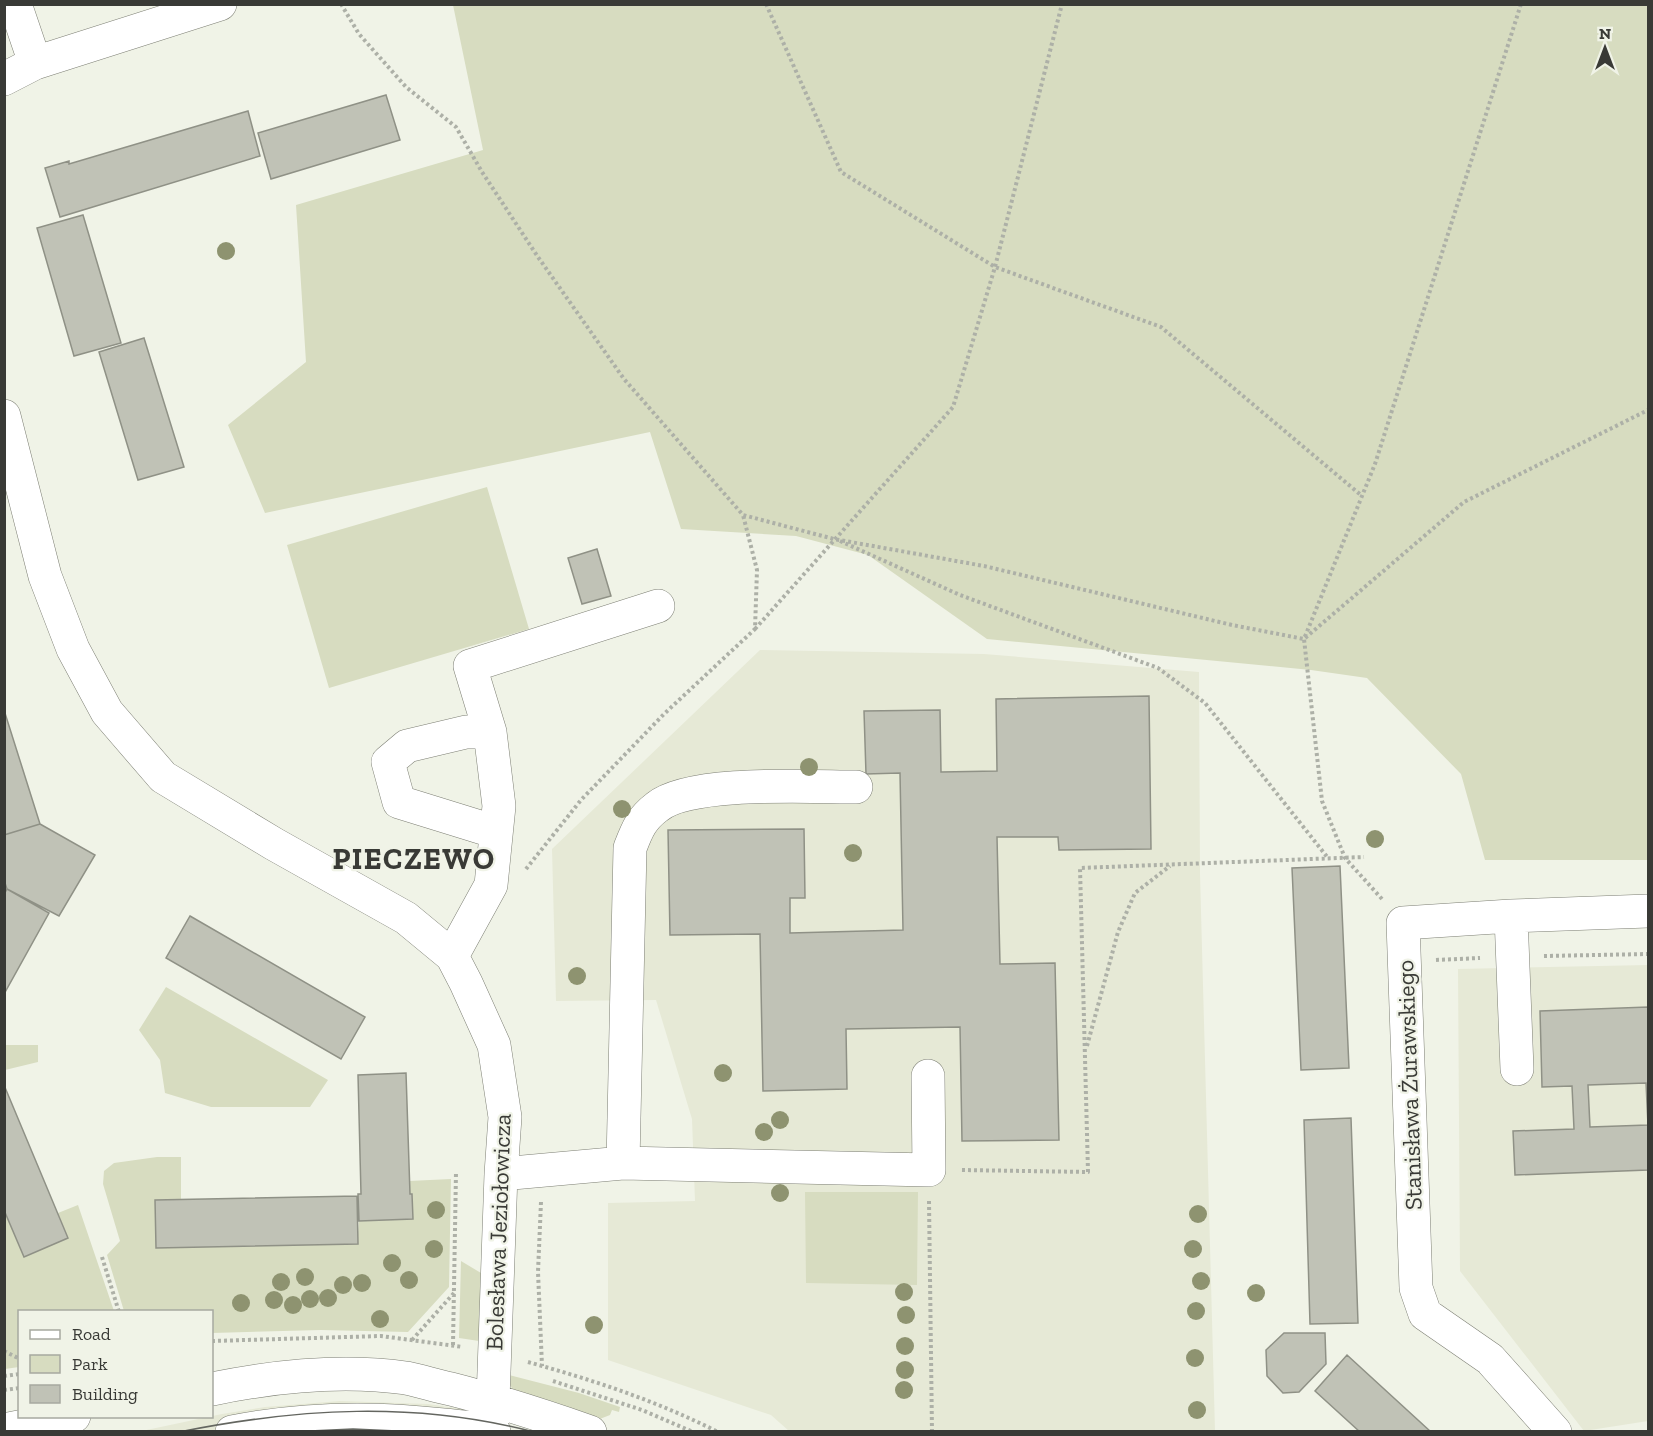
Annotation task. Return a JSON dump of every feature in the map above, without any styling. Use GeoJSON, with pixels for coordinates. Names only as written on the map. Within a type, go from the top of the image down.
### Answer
{"type":"FeatureCollection","features":[{"type":"Feature","properties":{"kind":"street"},"geometry":{"type":"LineString","coordinates":[[15,4],[35,63]]}},
{"type":"Feature","properties":{"kind":"street"},"geometry":{"type":"LineString","coordinates":[[4,79],[35,63],[219,4]]}},
{"type":"Feature","properties":{"kind":"street","name":"Bolesława Jeziołowicza"},"geometry":{"type":"LineString","coordinates":[[4,416],[45,576],[73,649],[108,712],[163,777],[274,844],[406,918],[452,956],[494,1045],[505,1117],[491,1423]]}},
{"type":"Feature","properties":{"kind":"street"},"geometry":{"type":"LineString","coordinates":[[452,956],[491,885],[499,806],[490,732],[470,666],[658,606]]}},
{"type":"Feature","properties":{"kind":"street"},"geometry":{"type":"LineString","coordinates":[[490,732],[466,732],[407,746],[388,762],[399,802],[496,832]]}},
{"type":"Feature","properties":{"kind":"street"},"geometry":{"type":"LineString","coordinates":[[622,1163],[630,848],[639,825],[659,805],[686,794],[715,788],[856,787]]}},
{"type":"Feature","properties":{"kind":"street"},"geometry":{"type":"LineString","coordinates":[[1403,923],[1648,911]]}},
{"type":"Feature","properties":{"kind":"street"},"geometry":{"type":"LineString","coordinates":[[1511,916],[1517,1069]]}},
{"type":"Feature","properties":{"kind":"street","name":"Stanisława Żurawskiego"},"geometry":{"type":"LineString","coordinates":[[1403,923],[1416,1288],[1425,1314],[1490,1359],[1555,1431]]}},
{"type":"Feature","properties":{"kind":"street"},"geometry":{"type":"LineString","coordinates":[[501,1174],[622,1163],[929,1170],[928,1076]]}},
{"type":"Feature","properties":{"kind":"street"},"geometry":{"type":"LineString","coordinates":[[213,1389],[256,1380],[317,1374],[408,1379],[491,1423]]}},
{"type":"Feature","properties":{"kind":"street"},"geometry":{"type":"LineString","coordinates":[[4,1430],[64,1418]]}},
{"type":"Feature","properties":{"kind":"street"},"geometry":{"type":"LineString","coordinates":[[232,1431],[267,1425],[334,1419],[491,1423],[590,1431]]}},
{"type":"Feature","properties":{"kind":"path"},"geometry":{"type":"LineString","coordinates":[[341,4],[359,34],[406,87],[456,127],[482,172],[538,257],[624,379],[742,515],[757,570],[755,629]]}},
{"type":"Feature","properties":{"kind":"path"},"geometry":{"type":"LineString","coordinates":[[766,4],[841,172],[995,267],[1161,327],[1362,496]]}},
{"type":"Feature","properties":{"kind":"path"},"geometry":{"type":"LineString","coordinates":[[491,885],[520,876],[581,800],[664,714],[755,629],[953,407],[995,267],[1062,4]]}},
{"type":"Feature","properties":{"kind":"path"},"geometry":{"type":"LineString","coordinates":[[1403,923],[1345,858],[1322,801],[1304,639],[1375,464],[1521,4]]}},
{"type":"Feature","properties":{"kind":"path"},"geometry":{"type":"LineString","coordinates":[[1304,639],[1464,502],[1648,410]]}},
{"type":"Feature","properties":{"kind":"path"},"geometry":{"type":"LineString","coordinates":[[742,515],[834,539],[984,566],[1232,625],[1304,639]]}},
{"type":"Feature","properties":{"kind":"path"},"geometry":{"type":"LineString","coordinates":[[834,539],[960,595],[1158,668],[1205,703],[1328,858]]}},
{"type":"Feature","properties":{"kind":"path"},"geometry":{"type":"LineString","coordinates":[[932,1431],[929,1170],[1088,1172],[1080,868],[1364,857]]}},
{"type":"Feature","properties":{"kind":"path"},"geometry":{"type":"LineString","coordinates":[[1085,1052],[1118,932],[1135,893],[1171,865]]}},
{"type":"Feature","properties":{"kind":"path"},"geometry":{"type":"LineString","coordinates":[[453,1345],[456,1172]]}},
{"type":"Feature","properties":{"kind":"path"},"geometry":{"type":"LineString","coordinates":[[541,1196],[538,1272],[542,1366]]}},
{"type":"Feature","properties":{"kind":"path"},"geometry":{"type":"LineString","coordinates":[[102,1257],[119,1310]]}},
{"type":"Feature","properties":{"kind":"path"},"geometry":{"type":"LineString","coordinates":[[412,1340],[454,1292]]}},
{"type":"Feature","properties":{"kind":"path"},"geometry":{"type":"LineString","coordinates":[[4,1351],[18,1358]]}},
{"type":"Feature","properties":{"kind":"path"},"geometry":{"type":"LineString","coordinates":[[519,1360],[572,1374],[646,1400],[718,1431]]}},
{"type":"Feature","properties":{"kind":"path"},"geometry":{"type":"LineString","coordinates":[[549,1380],[642,1410],[693,1431]]}},
{"type":"Feature","properties":{"kind":"shaded area"},"geometry":{"type":"Polygon","coordinates":[[[760,650],[984,654],[1199,672],[1200,874],[1215,1431],[789,1431],[771,1415],[608,1360],[608,1203],[695,1201],[692,1119],[656,1000],[556,1001],[552,849],[760,650]]]}},
{"type":"Feature","properties":{"kind":"shaded area"},"geometry":{"type":"Polygon","coordinates":[[[1648,965],[1648,1421],[1584,1431],[1460,1271],[1458,969],[1648,965]]]}},
{"type":"Feature","properties":{"kind":"shaded area"},"geometry":{"type":"Polygon","coordinates":[[[340,1401],[428,1404],[462,1409],[469,1406],[447,1431],[137,1432],[265,1407],[340,1401]]]}},
{"type":"Feature","properties":{"kind":"green space"},"geometry":{"type":"Polygon","coordinates":[[[453,5],[1648,5],[1648,860],[1485,860],[1461,774],[1367,678],[1311,670],[987,639],[868,555],[796,536],[681,529],[650,432],[265,513],[228,425],[306,362],[296,205],[483,150],[453,5]]]}},
{"type":"Feature","properties":{"kind":"green space"},"geometry":{"type":"Polygon","coordinates":[[[487,487],[529,629],[329,688],[287,545],[487,487]]]}},
{"type":"Feature","properties":{"kind":"green space"},"geometry":{"type":"Polygon","coordinates":[[[166,987],[328,1080],[310,1107],[211,1107],[165,1093],[160,1060],[139,1030],[166,987]]]}},
{"type":"Feature","properties":{"kind":"green space"},"geometry":{"type":"Polygon","coordinates":[[[5,1045],[38,1045],[38,1062],[5,1070],[5,1045]]]}},
{"type":"Feature","properties":{"kind":"green space"},"geometry":{"type":"Polygon","coordinates":[[[157,1157],[181,1157],[181,1199],[155,1200],[157,1248],[357,1244],[359,1221],[413,1219],[409,1181],[451,1179],[449,1287],[408,1332],[321,1330],[213,1333],[213,1310],[124,1310],[107,1255],[120,1241],[103,1184],[104,1171],[114,1163],[157,1157]]]}},
{"type":"Feature","properties":{"kind":"green space"},"geometry":{"type":"Polygon","coordinates":[[[805,1192],[918,1192],[917,1285],[806,1283],[805,1192]]]}},
{"type":"Feature","properties":{"kind":"green space"},"geometry":{"type":"Polygon","coordinates":[[[78,1205],[114,1310],[18,1310],[18,1367],[5,1369],[4,1210],[24,1256],[68,1238],[58,1213],[78,1205]]]}},
{"type":"Feature","properties":{"kind":"green space"},"geometry":{"type":"Polygon","coordinates":[[[461,1261],[481,1273],[479,1341],[459,1338],[461,1261]]]}},
{"type":"Feature","properties":{"kind":"green space"},"geometry":{"type":"Polygon","coordinates":[[[509,1375],[579,1393],[620,1407],[619,1412],[612,1410],[610,1415],[592,1422],[515,1393],[510,1385],[509,1375]]]}},
{"type":"Feature","properties":{"kind":"building"},"geometry":{"type":"Polygon","coordinates":[[[386,95],[400,140],[271,179],[258,133],[386,95]]]}},
{"type":"Feature","properties":{"kind":"building"},"geometry":{"type":"Polygon","coordinates":[[[248,111],[260,156],[60,217],[45,168],[69,161],[69,164],[248,111]]]}},
{"type":"Feature","properties":{"kind":"building"},"geometry":{"type":"Polygon","coordinates":[[[83,215],[121,343],[74,356],[37,228],[83,215]]]}},
{"type":"Feature","properties":{"kind":"building"},"geometry":{"type":"Polygon","coordinates":[[[144,338],[184,467],[138,480],[99,352],[144,338]]]}},
{"type":"Feature","properties":{"kind":"building"},"geometry":{"type":"Polygon","coordinates":[[[597,549],[611,596],[582,604],[568,558],[597,549]]]}},
{"type":"Feature","properties":{"kind":"building"},"geometry":{"type":"Polygon","coordinates":[[[1149,696],[1151,849],[1059,850],[1058,837],[997,837],[1000,964],[1055,963],[1059,1140],[962,1141],[960,1027],[846,1029],[847,1089],[763,1091],[760,934],[670,935],[668,830],[804,829],[805,898],[790,898],[790,933],[903,930],[900,773],[866,774],[864,711],[940,710],[941,772],[997,771],[996,699],[1149,696]]]}},
{"type":"Feature","properties":{"kind":"building"},"geometry":{"type":"Polygon","coordinates":[[[4,710],[40,824],[4,835],[4,710]]]}},
{"type":"Feature","properties":{"kind":"building"},"geometry":{"type":"Polygon","coordinates":[[[40,824],[95,855],[59,916],[7,889],[4,880],[4,835],[40,824]]]}},
{"type":"Feature","properties":{"kind":"building"},"geometry":{"type":"Polygon","coordinates":[[[1340,866],[1349,1068],[1301,1070],[1292,868],[1340,866]]]}},
{"type":"Feature","properties":{"kind":"building"},"geometry":{"type":"Polygon","coordinates":[[[7,889],[49,913],[4,994],[4,894],[7,889]]]}},
{"type":"Feature","properties":{"kind":"building"},"geometry":{"type":"Polygon","coordinates":[[[190,916],[365,1017],[341,1059],[166,958],[190,916]]]}},
{"type":"Feature","properties":{"kind":"building"},"geometry":{"type":"Polygon","coordinates":[[[1648,1007],[1648,1125],[1648,1170],[1515,1175],[1513,1131],[1574,1129],[1572,1086],[1542,1087],[1540,1011],[1648,1007]],[[1646,1083],[1588,1085],[1590,1127],[1648,1125],[1646,1083]]]}},
{"type":"Feature","properties":{"kind":"building"},"geometry":{"type":"Polygon","coordinates":[[[406,1073],[413,1219],[359,1221],[358,1194],[361,1194],[358,1075],[406,1073]]]}},
{"type":"Feature","properties":{"kind":"building"},"geometry":{"type":"Polygon","coordinates":[[[4,1085],[68,1238],[24,1257],[4,1210],[4,1085]]]}},
{"type":"Feature","properties":{"kind":"building"},"geometry":{"type":"Polygon","coordinates":[[[1351,1118],[1358,1323],[1310,1324],[1304,1120],[1351,1118]]]}},
{"type":"Feature","properties":{"kind":"building"},"geometry":{"type":"Polygon","coordinates":[[[357,1196],[358,1244],[156,1248],[155,1200],[357,1196]]]}},
{"type":"Feature","properties":{"kind":"building"},"geometry":{"type":"Polygon","coordinates":[[[1284,1333],[1325,1333],[1326,1364],[1299,1392],[1283,1393],[1267,1376],[1266,1350],[1284,1333]]]}},
{"type":"Feature","properties":{"kind":"building"},"geometry":{"type":"Polygon","coordinates":[[[1347,1355],[1431,1432],[1360,1432],[1315,1391],[1347,1355]]]}},
{"type":"Feature","properties":{"kind":"tram line"},"geometry":{"type":"LineString","coordinates":[[179,1432],[268,1418],[357,1411],[445,1416],[490,1422],[534,1432]]}},
{"type":"Feature","properties":{"kind":"tram line"},"geometry":{"type":"LineString","coordinates":[[288,1432],[353,1429],[419,1432]]}},
{"type":"Feature","properties":{"kind":"district","name":"PIECZEWO"},"geometry":{"type":"Point","coordinates":[414,859]}}]}
